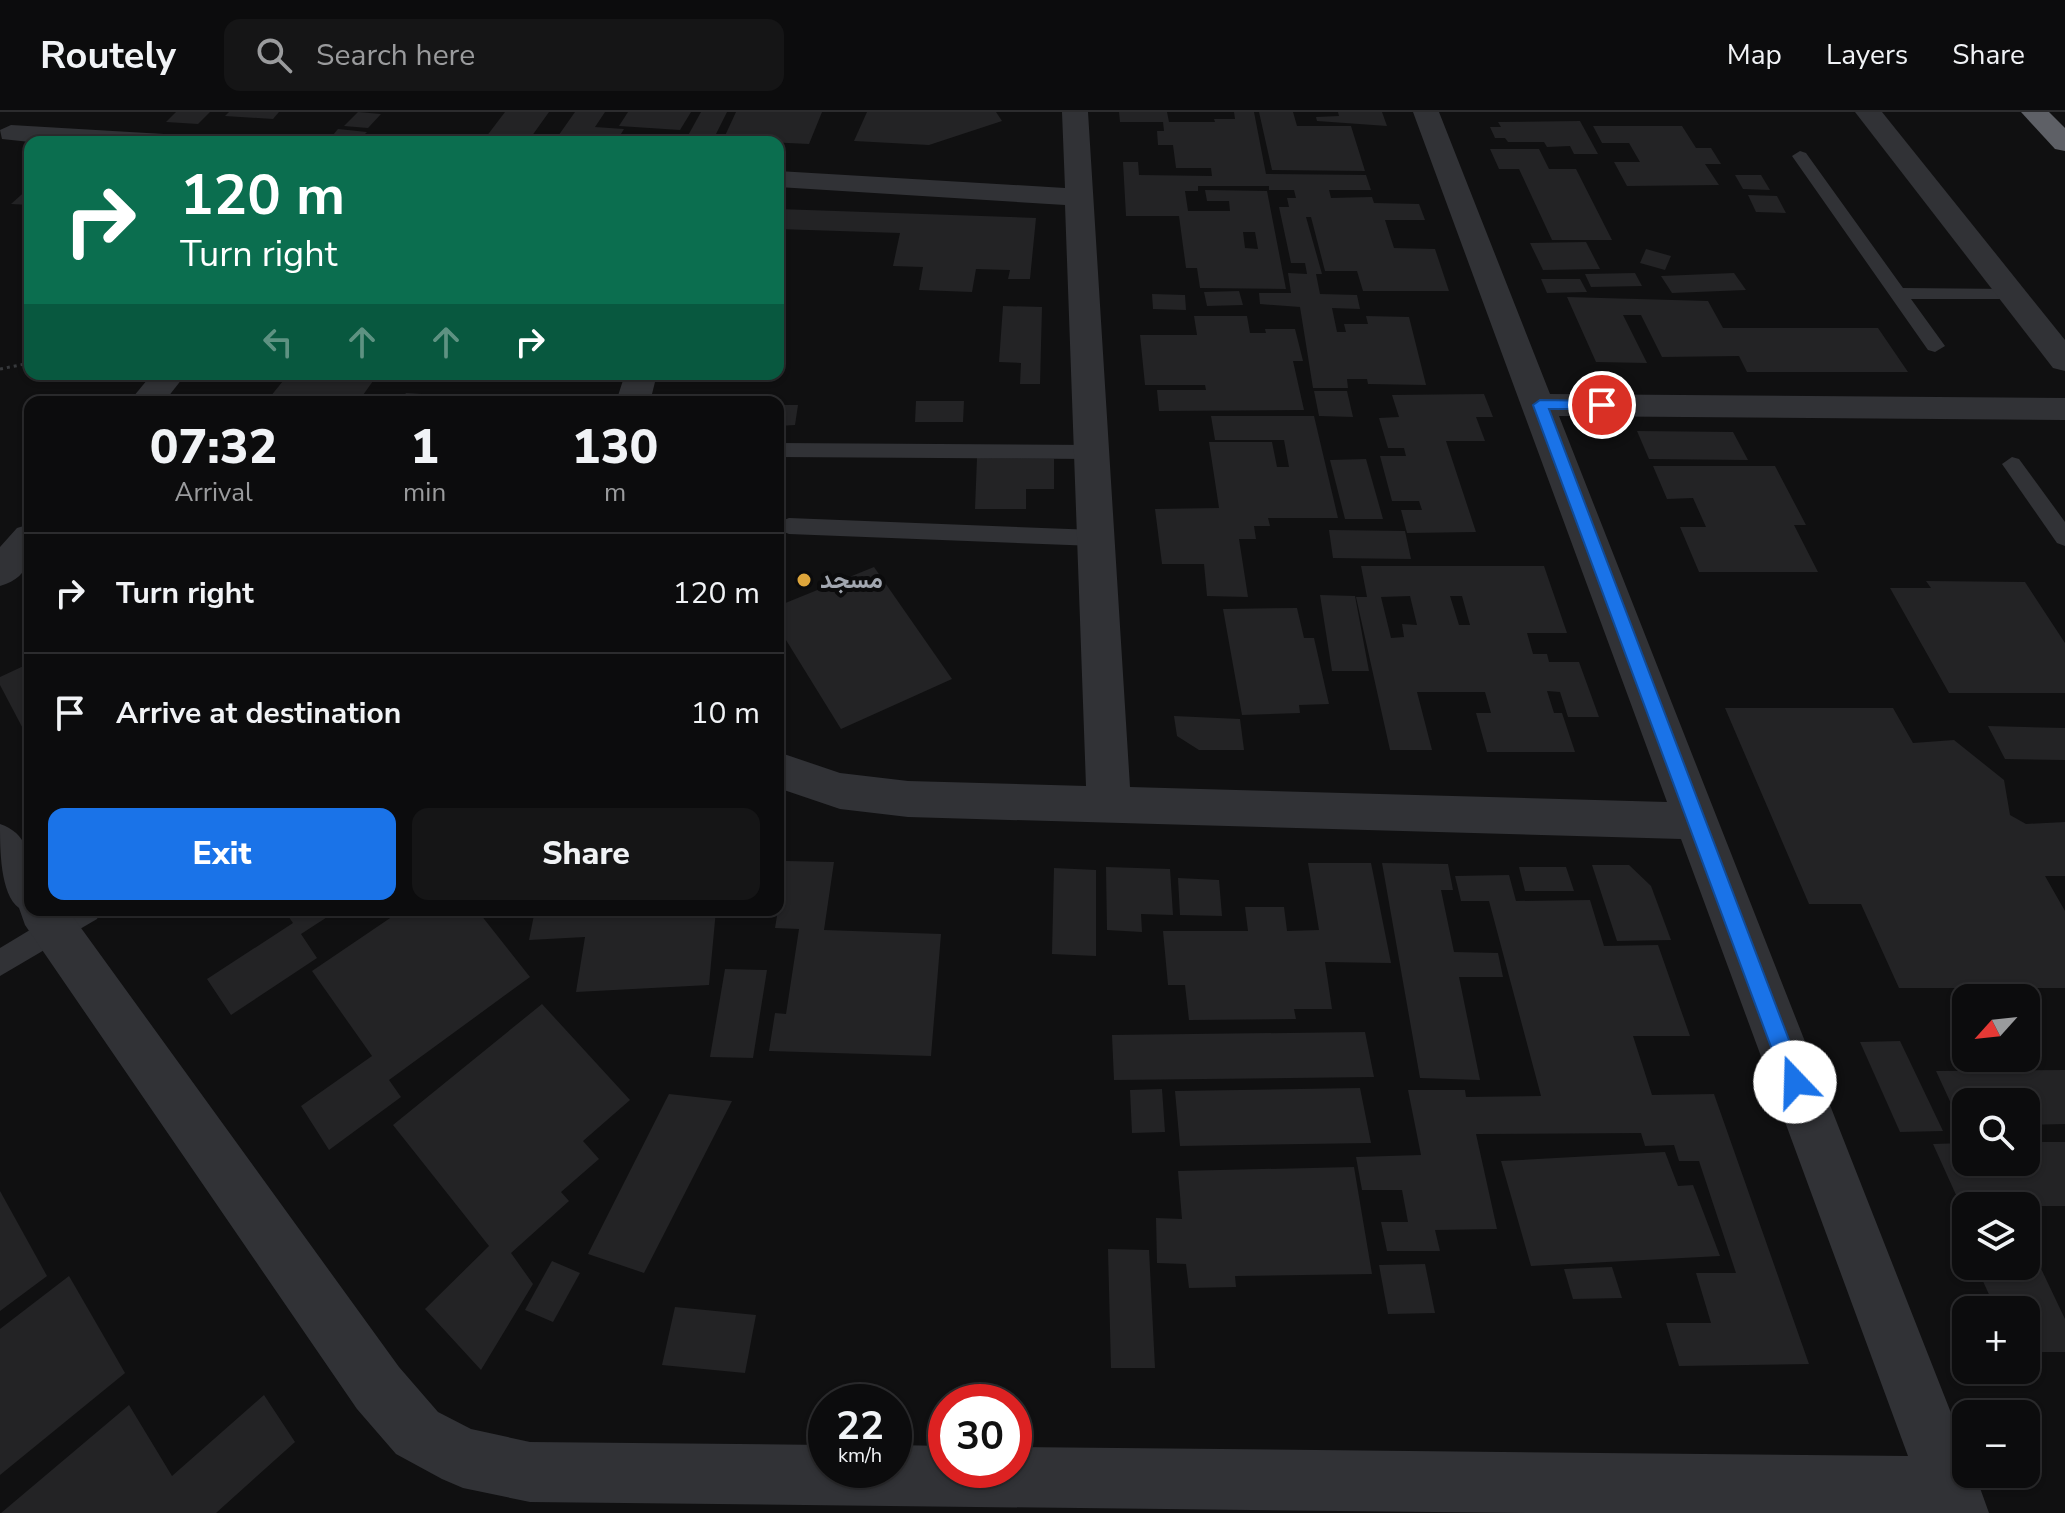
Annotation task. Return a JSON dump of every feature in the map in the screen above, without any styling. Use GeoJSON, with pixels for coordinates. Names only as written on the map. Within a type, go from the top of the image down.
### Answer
{"type":"FeatureCollection","features":[{"type":"Feature","properties":{"kind":"highway"},"geometry":{"type":"LineString","coordinates":[[2034,112],[2065,143]]}},
{"type":"Feature","properties":{"kind":"street"},"geometry":{"type":"LineString","coordinates":[[6,137],[35,112]]}},
{"type":"Feature","properties":{"kind":"street"},"geometry":{"type":"LineString","coordinates":[[1075,112],[1109,806]]}},
{"type":"Feature","properties":{"kind":"street"},"geometry":{"type":"LineString","coordinates":[[56,916],[378,1388],[417,1433],[463,1458],[530,1472],[1954,1500],[1426,112]]}},
{"type":"Feature","properties":{"kind":"street"},"geometry":{"type":"LineString","coordinates":[[1868,112],[2065,361]]}},
{"type":"Feature","properties":{"kind":"street"},"geometry":{"type":"LineString","coordinates":[[784,179],[1079,197]]}},
{"type":"Feature","properties":{"kind":"street"},"geometry":{"type":"LineString","coordinates":[[151,396],[165,380]]}},
{"type":"Feature","properties":{"kind":"street"},"geometry":{"type":"LineString","coordinates":[[1540,405],[2065,409]]}},
{"type":"Feature","properties":{"kind":"street"},"geometry":{"type":"LineString","coordinates":[[0,572],[24,544]]}},
{"type":"Feature","properties":{"kind":"street"},"geometry":{"type":"LineString","coordinates":[[784,772],[840,791],[908,799],[1695,821]]}},
{"type":"Feature","properties":{"kind":"street"},"geometry":{"type":"LineString","coordinates":[[0,843],[24,874]]}},
{"type":"Feature","properties":{"kind":"lane"},"geometry":{"type":"LineString","coordinates":[[1800,156],[1935,346]]}},
{"type":"Feature","properties":{"kind":"lane"},"geometry":{"type":"LineString","coordinates":[[1898,293],[2010,294]]}},
{"type":"Feature","properties":{"kind":"lane"},"geometry":{"type":"LineString","coordinates":[[784,450],[1092,452]]}},
{"type":"Feature","properties":{"kind":"lane"},"geometry":{"type":"LineString","coordinates":[[2012,464],[2065,538]]}},
{"type":"Feature","properties":{"kind":"lane"},"geometry":{"type":"LineString","coordinates":[[789,526],[1095,538]]}},
{"type":"Feature","properties":{"kind":"lane"},"geometry":{"type":"LineString","coordinates":[[0,963],[48,916]]}},
{"type":"Feature","properties":{"kind":"path"},"geometry":{"type":"LineString","coordinates":[[0,369],[24,364]]}},
{"type":"Feature","properties":{"kind":"building"},"geometry":{"type":"Polygon","coordinates":[[[176,112],[210,112],[198,124],[166,122],[176,112]]]}},
{"type":"Feature","properties":{"kind":"building"},"geometry":{"type":"Polygon","coordinates":[[[229,112],[279,112],[273,119],[225,116],[229,112]]]}},
{"type":"Feature","properties":{"kind":"building"},"geometry":{"type":"Polygon","coordinates":[[[358,112],[381,114],[368,128],[344,126],[358,112]]]}},
{"type":"Feature","properties":{"kind":"building"},"geometry":{"type":"Polygon","coordinates":[[[505,112],[549,112],[532,136],[487,136],[505,112]]]}},
{"type":"Feature","properties":{"kind":"building"},"geometry":{"type":"Polygon","coordinates":[[[575,112],[605,112],[595,127],[624,129],[620,136],[558,136],[575,112]]]}},
{"type":"Feature","properties":{"kind":"building"},"geometry":{"type":"Polygon","coordinates":[[[628,112],[691,112],[680,130],[619,126],[628,112]]]}},
{"type":"Feature","properties":{"kind":"building"},"geometry":{"type":"Polygon","coordinates":[[[701,112],[727,112],[715,136],[688,136],[701,112]]]}},
{"type":"Feature","properties":{"kind":"building"},"geometry":{"type":"Polygon","coordinates":[[[736,112],[822,112],[809,144],[784,143],[784,136],[725,136],[736,112]]]}},
{"type":"Feature","properties":{"kind":"building"},"geometry":{"type":"Polygon","coordinates":[[[867,112],[996,112],[1002,121],[929,145],[854,141],[867,112]]]}},
{"type":"Feature","properties":{"kind":"building"},"geometry":{"type":"Polygon","coordinates":[[[1119,112],[1167,112],[1169,122],[1215,122],[1214,119],[1235,119],[1234,112],[1254,112],[1266,174],[1366,175],[1371,190],[1329,190],[1331,198],[1372,197],[1374,203],[1419,204],[1425,220],[1385,220],[1394,248],[1435,249],[1449,291],[1363,291],[1357,271],[1325,271],[1311,217],[1306,217],[1322,274],[1316,274],[1320,294],[1357,295],[1360,309],[1332,308],[1337,332],[1346,332],[1344,324],[1368,324],[1366,316],[1409,317],[1426,385],[1368,384],[1367,379],[1347,379],[1348,388],[1313,388],[1300,307],[1260,304],[1259,293],[1291,293],[1288,273],[1307,274],[1305,263],[1291,263],[1279,207],[1289,207],[1287,198],[1296,198],[1294,190],[1269,190],[1269,186],[1198,186],[1198,191],[1185,191],[1188,211],[1230,211],[1229,201],[1207,201],[1205,190],[1267,191],[1286,289],[1200,288],[1197,268],[1186,268],[1179,216],[1126,216],[1123,162],[1138,162],[1139,175],[1212,176],[1211,168],[1176,168],[1173,145],[1158,145],[1157,131],[1164,131],[1163,122],[1120,122],[1119,112]],[[1243,232],[1245,248],[1258,249],[1255,232],[1243,232]]]}},
{"type":"Feature","properties":{"kind":"building"},"geometry":{"type":"Polygon","coordinates":[[[1259,112],[1293,112],[1297,126],[1351,126],[1365,171],[1272,170],[1259,112]]]}},
{"type":"Feature","properties":{"kind":"building"},"geometry":{"type":"Polygon","coordinates":[[[1338,112],[1382,112],[1387,126],[1317,121],[1316,117],[1339,116],[1338,112]]]}},
{"type":"Feature","properties":{"kind":"building"},"geometry":{"type":"Polygon","coordinates":[[[1580,121],[1598,154],[1574,154],[1570,146],[1547,147],[1544,142],[1508,142],[1505,138],[1495,138],[1490,127],[1501,127],[1498,122],[1580,121]]]}},
{"type":"Feature","properties":{"kind":"building"},"geometry":{"type":"Polygon","coordinates":[[[1593,126],[1682,126],[1696,148],[1711,148],[1721,164],[1705,164],[1719,185],[1627,186],[1614,162],[1640,162],[1629,143],[1602,143],[1593,126]]]}},
{"type":"Feature","properties":{"kind":"building"},"geometry":{"type":"Polygon","coordinates":[[[338,129],[367,132],[363,136],[332,136],[338,129]]]}},
{"type":"Feature","properties":{"kind":"building"},"geometry":{"type":"Polygon","coordinates":[[[1490,149],[1539,149],[1549,169],[1576,169],[1612,240],[1552,240],[1519,169],[1499,169],[1490,149]]]}},
{"type":"Feature","properties":{"kind":"building"},"geometry":{"type":"Polygon","coordinates":[[[1735,175],[1761,175],[1770,190],[1743,189],[1735,175]]]}},
{"type":"Feature","properties":{"kind":"building"},"geometry":{"type":"Polygon","coordinates":[[[24,192],[24,205],[11,204],[24,192]]]}},
{"type":"Feature","properties":{"kind":"building"},"geometry":{"type":"Polygon","coordinates":[[[1748,195],[1777,196],[1786,213],[1756,212],[1748,195]]]}},
{"type":"Feature","properties":{"kind":"building"},"geometry":{"type":"Polygon","coordinates":[[[784,209],[1036,218],[1030,279],[1008,279],[1010,270],[976,269],[972,292],[919,290],[923,267],[893,266],[900,233],[784,229],[784,209]]]}},
{"type":"Feature","properties":{"kind":"building"},"geometry":{"type":"Polygon","coordinates":[[[1586,242],[1600,269],[1543,270],[1530,243],[1586,242]]]}},
{"type":"Feature","properties":{"kind":"building"},"geometry":{"type":"Polygon","coordinates":[[[1646,249],[1671,256],[1665,270],[1640,263],[1646,249]]]}},
{"type":"Feature","properties":{"kind":"building"},"geometry":{"type":"Polygon","coordinates":[[[1635,273],[1642,286],[1591,287],[1585,274],[1635,273]]]}},
{"type":"Feature","properties":{"kind":"building"},"geometry":{"type":"Polygon","coordinates":[[[1734,273],[1746,290],[1672,293],[1661,276],[1734,273]]]}},
{"type":"Feature","properties":{"kind":"building"},"geometry":{"type":"Polygon","coordinates":[[[1541,279],[1580,279],[1587,292],[1547,293],[1541,279]]]}},
{"type":"Feature","properties":{"kind":"building"},"geometry":{"type":"Polygon","coordinates":[[[1239,291],[1243,305],[1207,306],[1204,292],[1239,291]]]}},
{"type":"Feature","properties":{"kind":"building"},"geometry":{"type":"Polygon","coordinates":[[[1152,294],[1185,295],[1186,310],[1153,309],[1152,294]]]}},
{"type":"Feature","properties":{"kind":"building"},"geometry":{"type":"Polygon","coordinates":[[[1567,297],[1708,301],[1723,328],[1878,328],[1908,372],[1747,372],[1739,356],[1662,357],[1641,315],[1623,315],[1647,363],[1596,362],[1567,297]]]}},
{"type":"Feature","properties":{"kind":"building"},"geometry":{"type":"Polygon","coordinates":[[[1003,306],[1042,307],[1040,384],[1020,384],[1021,363],[999,362],[1003,306]]]}},
{"type":"Feature","properties":{"kind":"building"},"geometry":{"type":"Polygon","coordinates":[[[1194,316],[1247,316],[1250,333],[1266,333],[1265,329],[1295,329],[1303,361],[1293,361],[1304,410],[1159,411],[1157,390],[1206,390],[1205,385],[1145,385],[1140,335],[1197,335],[1194,316]]]}},
{"type":"Feature","properties":{"kind":"building"},"geometry":{"type":"Polygon","coordinates":[[[374,380],[362,396],[271,396],[283,381],[374,380]]]}},
{"type":"Feature","properties":{"kind":"building"},"geometry":{"type":"Polygon","coordinates":[[[1314,391],[1347,391],[1353,417],[1319,416],[1314,391]]]}},
{"type":"Feature","properties":{"kind":"building"},"geometry":{"type":"Polygon","coordinates":[[[406,393],[452,396],[404,396],[406,393]]]}},
{"type":"Feature","properties":{"kind":"building"},"geometry":{"type":"Polygon","coordinates":[[[1484,394],[1493,417],[1476,417],[1485,441],[1446,441],[1476,532],[1407,533],[1401,510],[1422,510],[1419,501],[1392,501],[1380,456],[1406,456],[1404,448],[1388,448],[1379,418],[1399,417],[1392,395],[1484,394]]]}},
{"type":"Feature","properties":{"kind":"building"},"geometry":{"type":"Polygon","coordinates":[[[916,401],[964,401],[963,422],[915,422],[916,401]]]}},
{"type":"Feature","properties":{"kind":"building"},"geometry":{"type":"Polygon","coordinates":[[[784,405],[798,405],[795,425],[784,426],[784,405]]]}},
{"type":"Feature","properties":{"kind":"building"},"geometry":{"type":"Polygon","coordinates":[[[1211,416],[1314,416],[1338,518],[1268,518],[1270,526],[1254,526],[1256,539],[1239,539],[1248,597],[1207,596],[1204,564],[1162,564],[1155,509],[1219,508],[1209,442],[1272,442],[1277,467],[1289,467],[1284,440],[1215,440],[1211,416]]]}},
{"type":"Feature","properties":{"kind":"building"},"geometry":{"type":"Polygon","coordinates":[[[1637,431],[1733,432],[1748,460],[1649,459],[1637,431]]]}},
{"type":"Feature","properties":{"kind":"building"},"geometry":{"type":"Polygon","coordinates":[[[977,458],[1054,459],[1054,489],[1026,489],[1026,509],[975,509],[977,458]]]}},
{"type":"Feature","properties":{"kind":"building"},"geometry":{"type":"Polygon","coordinates":[[[1366,459],[1383,519],[1345,519],[1330,460],[1366,459]]]}},
{"type":"Feature","properties":{"kind":"building"},"geometry":{"type":"Polygon","coordinates":[[[1653,466],[1775,466],[1806,525],[1794,525],[1818,572],[1699,572],[1680,527],[1706,527],[1693,498],[1667,499],[1653,466]]]}},
{"type":"Feature","properties":{"kind":"building"},"geometry":{"type":"Polygon","coordinates":[[[1329,530],[1405,531],[1411,559],[1333,558],[1329,530]]]}},
{"type":"Feature","properties":{"kind":"building"},"geometry":{"type":"Polygon","coordinates":[[[1361,566],[1544,566],[1567,633],[1527,633],[1533,654],[1547,654],[1549,662],[1579,662],[1599,717],[1568,717],[1560,692],[1547,691],[1554,713],[1562,713],[1575,752],[1487,752],[1476,713],[1491,713],[1485,692],[1417,692],[1432,750],[1390,750],[1356,597],[1367,597],[1361,566]],[[1410,596],[1381,597],[1391,638],[1404,637],[1402,624],[1417,625],[1410,596]],[[1450,596],[1459,625],[1470,625],[1462,596],[1450,596]]]}},
{"type":"Feature","properties":{"kind":"building"},"geometry":{"type":"Polygon","coordinates":[[[874,567],[952,679],[841,729],[784,637],[784,604],[874,567]]]}},
{"type":"Feature","properties":{"kind":"building"},"geometry":{"type":"Polygon","coordinates":[[[1926,581],[2025,582],[2065,643],[2065,693],[1949,693],[1890,588],[1931,588],[1926,581]]]}},
{"type":"Feature","properties":{"kind":"building"},"geometry":{"type":"Polygon","coordinates":[[[1320,595],[1355,596],[1369,671],[1332,671],[1320,595]]]}},
{"type":"Feature","properties":{"kind":"building"},"geometry":{"type":"Polygon","coordinates":[[[1297,608],[1304,638],[1314,638],[1329,704],[1299,705],[1300,713],[1242,715],[1223,609],[1297,608]]]}},
{"type":"Feature","properties":{"kind":"building"},"geometry":{"type":"Polygon","coordinates":[[[24,666],[24,731],[0,685],[0,677],[24,666]]]}},
{"type":"Feature","properties":{"kind":"building"},"geometry":{"type":"Polygon","coordinates":[[[1725,708],[1893,708],[1913,743],[1954,740],[2004,780],[2010,815],[2026,824],[2065,822],[2065,876],[2045,876],[2065,911],[2065,988],[2040,988],[2040,984],[1952,984],[1952,988],[1899,988],[1861,904],[1809,904],[1725,708]]]}},
{"type":"Feature","properties":{"kind":"building"},"geometry":{"type":"Polygon","coordinates":[[[1174,716],[1240,719],[1244,750],[1199,750],[1177,736],[1174,716]]]}},
{"type":"Feature","properties":{"kind":"building"},"geometry":{"type":"Polygon","coordinates":[[[1988,726],[2065,728],[2065,760],[2005,759],[1988,726]]]}},
{"type":"Feature","properties":{"kind":"building"},"geometry":{"type":"Polygon","coordinates":[[[786,861],[834,862],[824,930],[941,934],[931,1056],[769,1051],[775,1013],[786,1014],[799,929],[775,928],[777,916],[784,916],[786,861]]]}},
{"type":"Feature","properties":{"kind":"building"},"geometry":{"type":"Polygon","coordinates":[[[1308,863],[1371,863],[1391,963],[1325,962],[1332,1009],[1294,1009],[1296,1019],[1189,1020],[1185,985],[1168,985],[1163,931],[1248,931],[1245,907],[1284,907],[1287,931],[1319,930],[1308,863]]]}},
{"type":"Feature","properties":{"kind":"building"},"geometry":{"type":"Polygon","coordinates":[[[1382,863],[1448,864],[1453,890],[1441,890],[1454,952],[1498,953],[1503,977],[1459,977],[1480,1080],[1420,1078],[1382,863]]]}},
{"type":"Feature","properties":{"kind":"building"},"geometry":{"type":"Polygon","coordinates":[[[1592,865],[1629,865],[1651,886],[1671,940],[1617,941],[1592,865]]]}},
{"type":"Feature","properties":{"kind":"building"},"geometry":{"type":"Polygon","coordinates":[[[1106,867],[1170,869],[1173,915],[1141,914],[1142,932],[1107,930],[1106,867]]]}},
{"type":"Feature","properties":{"kind":"building"},"geometry":{"type":"Polygon","coordinates":[[[1519,867],[1566,867],[1574,891],[1525,891],[1519,867]]]}},
{"type":"Feature","properties":{"kind":"building"},"geometry":{"type":"Polygon","coordinates":[[[1054,868],[1096,870],[1096,956],[1052,954],[1054,868]]]}},
{"type":"Feature","properties":{"kind":"building"},"geometry":{"type":"Polygon","coordinates":[[[1509,875],[1516,901],[1590,900],[1604,946],[1658,945],[1690,1036],[1633,1036],[1652,1095],[1714,1094],[1809,1364],[1679,1366],[1666,1323],[1711,1323],[1696,1273],[1736,1273],[1699,1161],[1679,1161],[1674,1145],[1645,1146],[1641,1133],[1476,1134],[1497,1229],[1435,1230],[1440,1251],[1387,1251],[1381,1222],[1408,1222],[1402,1190],[1362,1190],[1356,1157],[1421,1155],[1408,1090],[1465,1090],[1466,1097],[1541,1096],[1489,901],[1461,901],[1455,876],[1509,875]]]}},
{"type":"Feature","properties":{"kind":"building"},"geometry":{"type":"Polygon","coordinates":[[[1178,878],[1219,880],[1222,916],[1180,915],[1178,878]]]}},
{"type":"Feature","properties":{"kind":"building"},"geometry":{"type":"Polygon","coordinates":[[[288,916],[329,916],[301,934],[317,958],[231,1015],[207,979],[293,923],[288,916]]]}},
{"type":"Feature","properties":{"kind":"building"},"geometry":{"type":"Polygon","coordinates":[[[393,916],[482,916],[530,977],[389,1080],[401,1097],[329,1150],[301,1106],[372,1056],[312,971],[393,916]]]}},
{"type":"Feature","properties":{"kind":"building"},"geometry":{"type":"Polygon","coordinates":[[[534,916],[715,916],[709,985],[576,992],[585,937],[529,940],[534,916]]]}},
{"type":"Feature","properties":{"kind":"building"},"geometry":{"type":"Polygon","coordinates":[[[725,969],[767,970],[753,1058],[710,1057],[725,969]]]}},
{"type":"Feature","properties":{"kind":"building"},"geometry":{"type":"Polygon","coordinates":[[[542,1004],[630,1100],[583,1141],[599,1159],[561,1192],[569,1201],[511,1253],[533,1284],[481,1370],[425,1309],[489,1246],[393,1125],[542,1004]]]}},
{"type":"Feature","properties":{"kind":"building"},"geometry":{"type":"Polygon","coordinates":[[[1365,1032],[1374,1077],[1114,1080],[1112,1035],[1365,1032]]]}},
{"type":"Feature","properties":{"kind":"building"},"geometry":{"type":"Polygon","coordinates":[[[1900,1041],[1943,1131],[1900,1132],[1860,1042],[1900,1041]]]}},
{"type":"Feature","properties":{"kind":"building"},"geometry":{"type":"Polygon","coordinates":[[[2065,1070],[2065,1124],[2040,1125],[2040,1088],[1952,1088],[1952,1106],[1936,1071],[2040,1072],[2065,1070]]]}},
{"type":"Feature","properties":{"kind":"building"},"geometry":{"type":"Polygon","coordinates":[[[1360,1088],[1371,1143],[1180,1146],[1175,1091],[1360,1088]]]}},
{"type":"Feature","properties":{"kind":"building"},"geometry":{"type":"Polygon","coordinates":[[[1162,1089],[1165,1132],[1132,1133],[1130,1090],[1162,1089]]]}},
{"type":"Feature","properties":{"kind":"building"},"geometry":{"type":"Polygon","coordinates":[[[669,1094],[732,1101],[644,1273],[588,1254],[669,1094]]]}},
{"type":"Feature","properties":{"kind":"building"},"geometry":{"type":"Polygon","coordinates":[[[2040,1142],[2065,1142],[2065,1206],[2040,1206],[2040,1192],[1955,1192],[1933,1144],[1952,1143],[1952,1176],[2040,1176],[2040,1142]]]}},
{"type":"Feature","properties":{"kind":"building"},"geometry":{"type":"Polygon","coordinates":[[[1665,1152],[1678,1186],[1693,1185],[1720,1256],[1531,1266],[1501,1161],[1665,1152]]]}},
{"type":"Feature","properties":{"kind":"building"},"geometry":{"type":"Polygon","coordinates":[[[1354,1167],[1372,1274],[1235,1276],[1236,1287],[1189,1288],[1186,1264],[1157,1263],[1156,1218],[1182,1219],[1178,1171],[1354,1167]]]}},
{"type":"Feature","properties":{"kind":"building"},"geometry":{"type":"Polygon","coordinates":[[[0,1191],[47,1276],[0,1311],[0,1191]]]}},
{"type":"Feature","properties":{"kind":"building"},"geometry":{"type":"Polygon","coordinates":[[[1108,1249],[1149,1250],[1155,1368],[1111,1368],[1108,1249]]]}},
{"type":"Feature","properties":{"kind":"building"},"geometry":{"type":"Polygon","coordinates":[[[552,1261],[580,1273],[553,1322],[525,1310],[552,1261]]]}},
{"type":"Feature","properties":{"kind":"building"},"geometry":{"type":"Polygon","coordinates":[[[1425,1264],[1435,1313],[1388,1314],[1379,1265],[1425,1264]]]}},
{"type":"Feature","properties":{"kind":"building"},"geometry":{"type":"Polygon","coordinates":[[[2040,1266],[2065,1319],[2065,1352],[2040,1352],[2040,1296],[1990,1296],[1982,1280],[2040,1280],[2040,1266]]]}},
{"type":"Feature","properties":{"kind":"building"},"geometry":{"type":"Polygon","coordinates":[[[1612,1267],[1622,1298],[1573,1299],[1564,1269],[1612,1267]]]}},
{"type":"Feature","properties":{"kind":"building"},"geometry":{"type":"Polygon","coordinates":[[[69,1276],[125,1373],[0,1475],[0,1329],[69,1276]]]}},
{"type":"Feature","properties":{"kind":"building"},"geometry":{"type":"Polygon","coordinates":[[[675,1307],[756,1315],[745,1373],[662,1365],[675,1307]]]}},
{"type":"Feature","properties":{"kind":"building"},"geometry":{"type":"Polygon","coordinates":[[[264,1395],[295,1442],[216,1513],[1,1513],[129,1405],[172,1476],[264,1395]]]}},
{"type":"Feature","properties":{"kind":"place","name":"مسجد"},"geometry":{"type":"Point","coordinates":[804,580]}},
{"type":"Feature","properties":{"kind":"route"},"geometry":{"type":"LineString","coordinates":[[1602,405],[1540,405],[1795,1082]]}}]}
